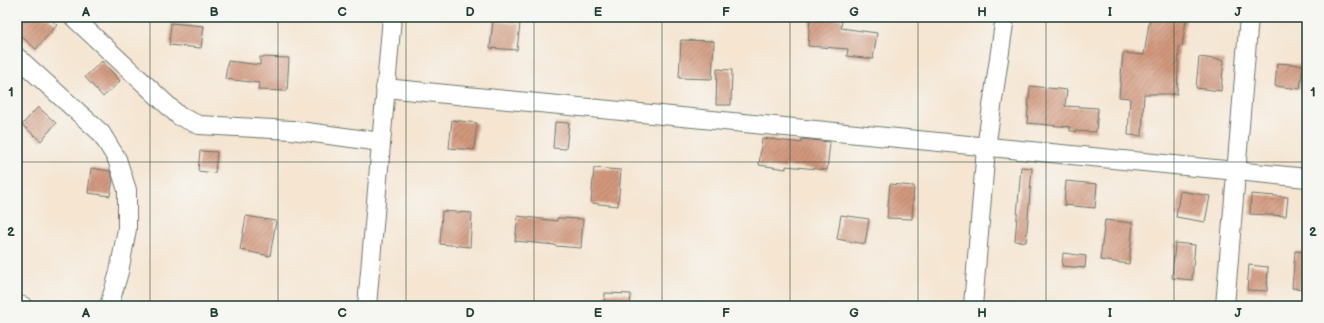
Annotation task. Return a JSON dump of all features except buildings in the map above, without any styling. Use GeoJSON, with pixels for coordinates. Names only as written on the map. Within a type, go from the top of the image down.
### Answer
{"type":"FeatureCollection","features":[{"type":"Feature","properties":{"kind":"street"},"geometry":{"type":"LineString","coordinates":[[73,17],[179,116],[199,125],[292,130],[381,142]]}},
{"type":"Feature","properties":{"kind":"street"},"geometry":{"type":"LineString","coordinates":[[367,306],[392,17]]}},
{"type":"Feature","properties":{"kind":"street"},"geometry":{"type":"LineString","coordinates":[[973,306],[986,148],[1005,17]]}},
{"type":"Feature","properties":{"kind":"street"},"geometry":{"type":"LineString","coordinates":[[1225,306],[1249,17]]}},
{"type":"Feature","properties":{"kind":"street"},"geometry":{"type":"LineString","coordinates":[[17,57],[101,133],[117,159],[126,190],[127,229],[119,272],[109,306]]}},
{"type":"Feature","properties":{"kind":"street"},"geometry":{"type":"LineString","coordinates":[[385,88],[986,148],[1307,178]]}},
{"type":"Feature","properties":{"kind":"street"},"geometry":{"type":"LineString","coordinates":[[17,306],[23,306]]}}]}
